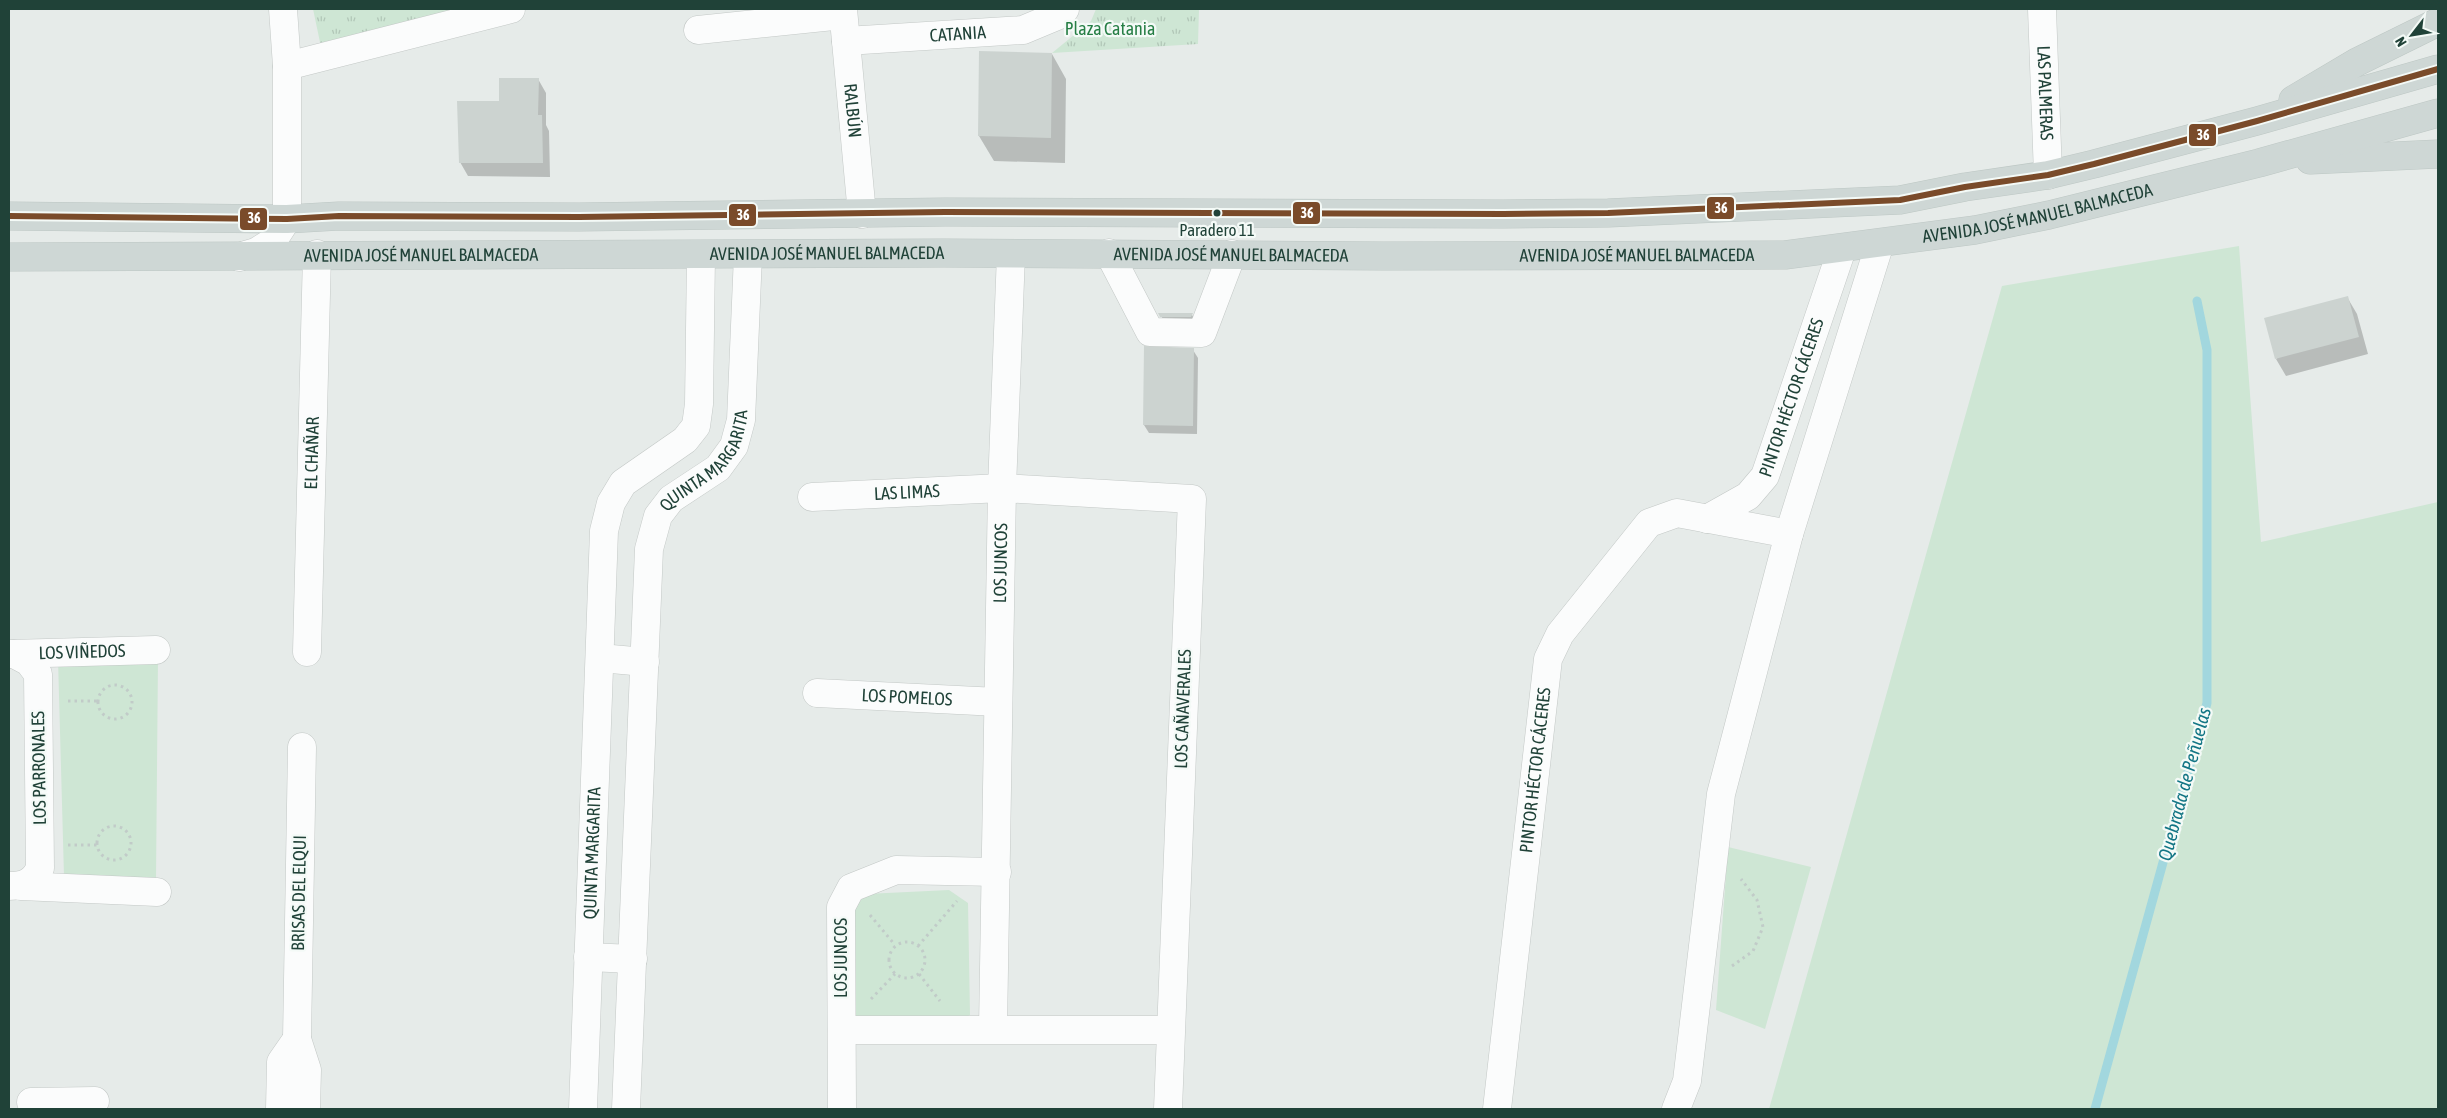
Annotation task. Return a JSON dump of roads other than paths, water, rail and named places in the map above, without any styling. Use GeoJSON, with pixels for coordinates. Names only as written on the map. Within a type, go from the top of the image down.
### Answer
{"type":"FeatureCollection","features":[{"type":"Feature","properties":{"kind":"main road"},"geometry":{"type":"LineString","coordinates":[[2257,121],[2357,62],[2438,22]]}},
{"type":"Feature","properties":{"kind":"main road","name":"AVENIDA JOSÉ MANUEL BALMACEDA"},"geometry":{"type":"LineString","coordinates":[[9,216],[287,219],[339,216],[579,217],[862,214],[1608,213],[1900,200],[1965,187],[2048,176],[2257,121],[2438,69]]}},
{"type":"Feature","properties":{"kind":"main road","name":"AVENIDA JOSÉ MANUEL BALMACEDA"},"geometry":{"type":"LineString","coordinates":[[9,257],[235,258],[317,254],[748,255],[1109,253],[1383,256],[1785,255],[1842,250],[1975,230],[2049,215],[2259,163],[2438,113]]}},
{"type":"Feature","properties":{"kind":"main road"},"geometry":{"type":"LineString","coordinates":[[2259,163],[2438,154]]}},
{"type":"Feature","properties":{"kind":"street"},"geometry":{"type":"LineString","coordinates":[[235,258],[256,252],[272,242],[287,219],[287,66],[283,9]]}},
{"type":"Feature","properties":{"kind":"street"},"geometry":{"type":"LineString","coordinates":[[287,66],[511,9]]}},
{"type":"Feature","properties":{"kind":"street","name":"CATANIA"},"geometry":{"type":"LineString","coordinates":[[846,42],[1023,30],[1059,15],[1065,9]]}},
{"type":"Feature","properties":{"kind":"street","name":"LAS PALMERAS"},"geometry":{"type":"LineString","coordinates":[[2042,9],[2048,176]]}},
{"type":"Feature","properties":{"kind":"street"},"geometry":{"type":"LineString","coordinates":[[698,30],[843,12]]}},
{"type":"Feature","properties":{"kind":"street","name":"RALBÚN"},"geometry":{"type":"LineString","coordinates":[[843,12],[862,214]]}},
{"type":"Feature","properties":{"kind":"street","name":"PINTOR HÉCTOR CÁCERES"},"geometry":{"type":"LineString","coordinates":[[1676,1109],[1687,1081],[1721,794],[1789,534],[1880,243]]}},
{"type":"Feature","properties":{"kind":"street","name":"PINTOR HÉCTOR CÁCERES"},"geometry":{"type":"LineString","coordinates":[[1707,518],[1748,496],[1765,476],[1842,250]]}},
{"type":"Feature","properties":{"kind":"street"},"geometry":{"type":"LineString","coordinates":[[1109,253],[1150,332],[1202,333],[1232,254]]}},
{"type":"Feature","properties":{"kind":"street","name":"EL CHAÑAR"},"geometry":{"type":"LineString","coordinates":[[307,652],[317,254]]}},
{"type":"Feature","properties":{"kind":"street","name":"LOS JUNCOS"},"geometry":{"type":"LineString","coordinates":[[994,1029],[989,872],[998,702],[1002,488],[1011,254]]}},
{"type":"Feature","properties":{"kind":"street","name":"QUINTA MARGARITA"},"geometry":{"type":"LineString","coordinates":[[583,1109],[604,531],[611,502],[624,483],[685,440],[696,426],[699,404],[701,255]]}},
{"type":"Feature","properties":{"kind":"street","name":"QUINTA MARGARITA"},"geometry":{"type":"LineString","coordinates":[[626,1109],[649,549],[658,516],[671,499],[718,468],[734,446],[741,420],[748,255]]}},
{"type":"Feature","properties":{"kind":"street","name":"LAS LIMAS"},"geometry":{"type":"LineString","coordinates":[[812,497],[1002,488]]}},
{"type":"Feature","properties":{"kind":"street","name":"LOS CAÑAVERALES"},"geometry":{"type":"LineString","coordinates":[[1002,488],[1192,499],[1168,1109]]}},
{"type":"Feature","properties":{"kind":"street","name":"PINTOR HÉCTOR CÁCERES"},"geometry":{"type":"LineString","coordinates":[[1497,1109],[1548,659],[1560,634],[1650,523],[1677,513],[1789,534]]}},
{"type":"Feature","properties":{"kind":"street","name":"LOS VIÑEDOS"},"geometry":{"type":"LineString","coordinates":[[11,654],[156,650]]}},
{"type":"Feature","properties":{"kind":"street","name":"LOS PARRONALES"},"geometry":{"type":"LineString","coordinates":[[11,654],[29,662],[38,674],[40,868],[36,877],[15,886]]}},
{"type":"Feature","properties":{"kind":"street"},"geometry":{"type":"LineString","coordinates":[[600,658],[645,662]]}},
{"type":"Feature","properties":{"kind":"street","name":"LOS POMELOS"},"geometry":{"type":"LineString","coordinates":[[817,693],[998,702]]}},
{"type":"Feature","properties":{"kind":"street","name":"BRISAS DEL ELQUI"},"geometry":{"type":"LineString","coordinates":[[302,747],[297,1039],[307,1070],[306,1109]]}},
{"type":"Feature","properties":{"kind":"street","name":"LOS JUNCOS"},"geometry":{"type":"LineString","coordinates":[[842,1109],[841,907],[851,888],[896,870],[989,872]]}},
{"type":"Feature","properties":{"kind":"street","name":"LOS PARRONALES"},"geometry":{"type":"LineString","coordinates":[[15,886],[157,892]]}},
{"type":"Feature","properties":{"kind":"street"},"geometry":{"type":"LineString","coordinates":[[588,957],[633,959]]}},
{"type":"Feature","properties":{"kind":"street"},"geometry":{"type":"LineString","coordinates":[[842,1030],[1170,1030]]}},
{"type":"Feature","properties":{"kind":"street"},"geometry":{"type":"LineString","coordinates":[[280,1109],[281,1062],[297,1039]]}},
{"type":"Feature","properties":{"kind":"street"},"geometry":{"type":"LineString","coordinates":[[31,1102],[61,1106],[95,1100]]}},
{"type":"Feature","properties":{"kind":"waterway","name":"Quebrada de Peñuelas"},"geometry":{"type":"LineString","coordinates":[[2095,1109],[2207,703],[2207,350],[2197,301]]}},
{"type":"Feature","properties":{"kind":"place","name":"Paradero 11"},"geometry":{"type":"Point","coordinates":[1217,213]}},
{"type":"Feature","properties":{"kind":"park label","name":"Plaza Catania"},"geometry":{"type":"Point","coordinates":[1110,29]}}]}
